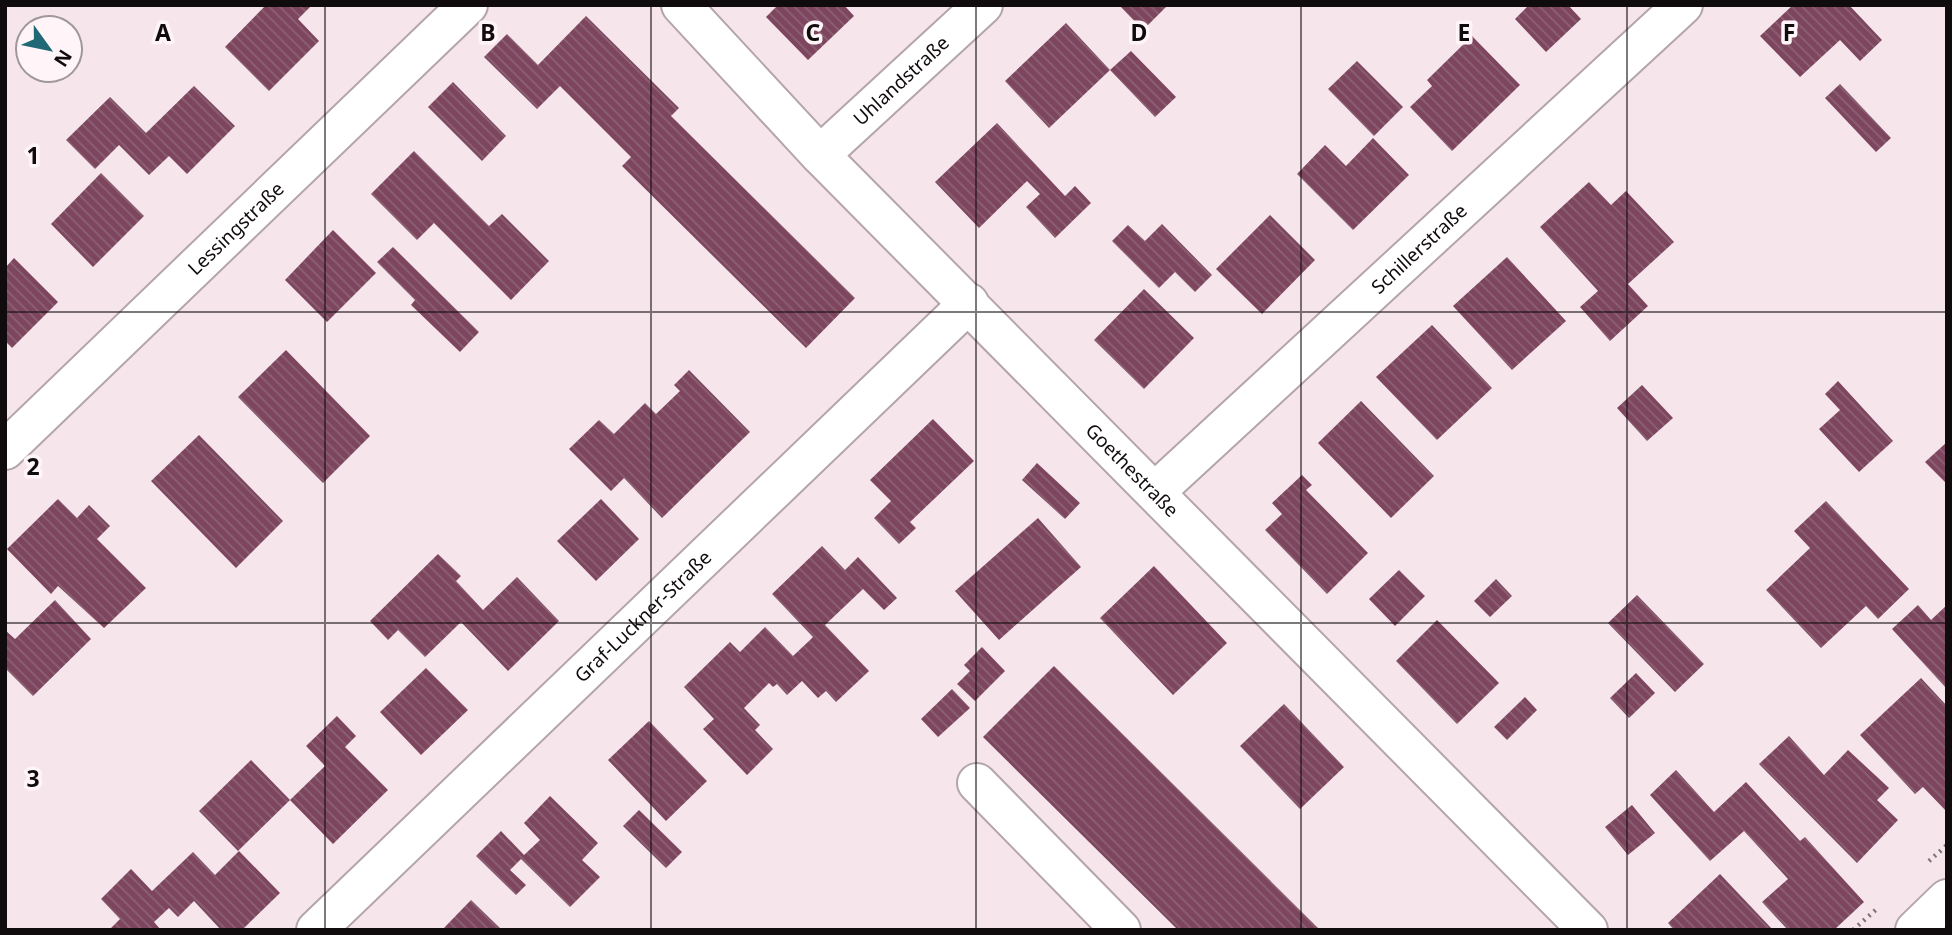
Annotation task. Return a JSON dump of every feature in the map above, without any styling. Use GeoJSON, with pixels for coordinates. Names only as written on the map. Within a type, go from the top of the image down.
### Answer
{"type":"FeatureCollection","features":[{"type":"Feature","properties":{"kind":"street","name":"Lessingstraße"},"geometry":{"type":"LineString","coordinates":[[5,450],[468,5]]}},
{"type":"Feature","properties":{"kind":"street","name":"Goethestraße"},"geometry":{"type":"LineString","coordinates":[[681,5],[821,155],[1588,930]]}},
{"type":"Feature","properties":{"kind":"street","name":"Uhlandstraße"},"geometry":{"type":"LineString","coordinates":[[821,155],[983,5]]}},
{"type":"Feature","properties":{"kind":"street","name":"Schillerstraße"},"geometry":{"type":"LineString","coordinates":[[1155,492],[1683,5]]}},
{"type":"Feature","properties":{"kind":"street","name":"Graf-Luckner-Straße"},"geometry":{"type":"LineString","coordinates":[[316,930],[969,303]]}},
{"type":"Feature","properties":{"kind":"street"},"geometry":{"type":"LineString","coordinates":[[977,783],[1121,930]]}},
{"type":"Feature","properties":{"kind":"street"},"geometry":{"type":"LineString","coordinates":[[1915,930],[1947,899]]}},
{"type":"Feature","properties":{"kind":"building"},"geometry":{"type":"Polygon","coordinates":[[[266,5],[312,5],[298,19],[319,41],[269,91],[225,47],[266,5]]]}},
{"type":"Feature","properties":{"kind":"building"},"geometry":{"type":"Polygon","coordinates":[[[778,5],[844,5],[854,16],[808,60],[766,17],[778,5]]]}},
{"type":"Feature","properties":{"kind":"building"},"geometry":{"type":"Polygon","coordinates":[[[1119,5],[1168,5],[1143,30],[1119,5]]]}},
{"type":"Feature","properties":{"kind":"building"},"geometry":{"type":"Polygon","coordinates":[[[1529,5],[1568,5],[1581,19],[1546,52],[1515,19],[1529,5]]]}},
{"type":"Feature","properties":{"kind":"building"},"geometry":{"type":"Polygon","coordinates":[[[1793,5],[1849,5],[1882,40],[1860,61],[1840,40],[1800,77],[1760,36],[1793,5]]]}},
{"type":"Feature","properties":{"kind":"building"},"geometry":{"type":"Polygon","coordinates":[[[586,16],[679,108],[671,116],[855,298],[806,348],[622,166],[631,157],[560,86],[537,109],[484,57],[507,34],[538,65],[586,16]]]}},
{"type":"Feature","properties":{"kind":"building"},"geometry":{"type":"Polygon","coordinates":[[[1066,23],[1110,70],[1049,128],[1005,81],[1066,23]]]}},
{"type":"Feature","properties":{"kind":"building"},"geometry":{"type":"Polygon","coordinates":[[[1472,36],[1520,85],[1452,151],[1410,107],[1432,86],[1427,80],[1472,36]]]}},
{"type":"Feature","properties":{"kind":"building"},"geometry":{"type":"Polygon","coordinates":[[[1131,51],[1176,97],[1155,117],[1110,70],[1131,51]]]}},
{"type":"Feature","properties":{"kind":"building"},"geometry":{"type":"Polygon","coordinates":[[[1357,61],[1403,107],[1374,136],[1328,89],[1357,61]]]}},
{"type":"Feature","properties":{"kind":"building"},"geometry":{"type":"Polygon","coordinates":[[[453,82],[506,136],[482,161],[428,107],[453,82]]]}},
{"type":"Feature","properties":{"kind":"building"},"geometry":{"type":"Polygon","coordinates":[[[1840,84],[1891,138],[1876,152],[1825,98],[1840,84]]]}},
{"type":"Feature","properties":{"kind":"building"},"geometry":{"type":"Polygon","coordinates":[[[194,86],[235,126],[187,174],[169,156],[149,175],[119,145],[95,169],[66,140],[110,97],[146,133],[194,86]]]}},
{"type":"Feature","properties":{"kind":"building"},"geometry":{"type":"Polygon","coordinates":[[[997,123],[1065,196],[1075,186],[1091,203],[1055,238],[1026,207],[1040,194],[1027,181],[979,228],[935,182],[997,123]]]}},
{"type":"Feature","properties":{"kind":"building"},"geometry":{"type":"Polygon","coordinates":[[[1373,138],[1409,175],[1353,230],[1297,174],[1325,145],[1346,166],[1373,138]]]}},
{"type":"Feature","properties":{"kind":"building"},"geometry":{"type":"Polygon","coordinates":[[[414,151],[489,226],[502,214],[549,261],[511,300],[434,223],[417,240],[371,194],[414,151]]]}},
{"type":"Feature","properties":{"kind":"building"},"geometry":{"type":"Polygon","coordinates":[[[101,173],[144,216],[93,267],[51,224],[101,173]]]}},
{"type":"Feature","properties":{"kind":"building"},"geometry":{"type":"Polygon","coordinates":[[[1589,182],[1611,205],[1626,191],[1674,242],[1628,284],[1648,306],[1610,341],[1580,307],[1598,291],[1540,227],[1589,182]]]}},
{"type":"Feature","properties":{"kind":"building"},"geometry":{"type":"Polygon","coordinates":[[[1270,215],[1315,260],[1262,314],[1216,269],[1270,215]]]}},
{"type":"Feature","properties":{"kind":"building"},"geometry":{"type":"Polygon","coordinates":[[[1162,224],[1212,275],[1195,292],[1175,272],[1159,288],[1112,241],[1128,225],[1145,241],[1162,224]]]}},
{"type":"Feature","properties":{"kind":"building"},"geometry":{"type":"Polygon","coordinates":[[[333,230],[376,273],[327,322],[285,280],[333,230]]]}},
{"type":"Feature","properties":{"kind":"building"},"geometry":{"type":"Polygon","coordinates":[[[393,247],[479,332],[460,352],[411,305],[415,300],[377,262],[393,247]]]}},
{"type":"Feature","properties":{"kind":"building"},"geometry":{"type":"Polygon","coordinates":[[[1507,257],[1566,321],[1512,370],[1453,306],[1507,257]]]}},
{"type":"Feature","properties":{"kind":"building"},"geometry":{"type":"Polygon","coordinates":[[[14,258],[58,302],[12,348],[5,341],[5,268],[14,258]]]}},
{"type":"Feature","properties":{"kind":"building"},"geometry":{"type":"Polygon","coordinates":[[[1144,289],[1194,338],[1144,389],[1094,340],[1144,289]]]}},
{"type":"Feature","properties":{"kind":"building"},"geometry":{"type":"Polygon","coordinates":[[[1432,325],[1492,388],[1437,440],[1376,377],[1432,325]]]}},
{"type":"Feature","properties":{"kind":"building"},"geometry":{"type":"Polygon","coordinates":[[[286,350],[370,436],[323,483],[238,397],[286,350]]]}},
{"type":"Feature","properties":{"kind":"building"},"geometry":{"type":"Polygon","coordinates":[[[689,370],[750,432],[662,518],[624,478],[611,491],[569,449],[599,420],[614,434],[645,403],[656,414],[680,391],[674,385],[689,370]]]}},
{"type":"Feature","properties":{"kind":"building"},"geometry":{"type":"Polygon","coordinates":[[[1838,381],[1893,441],[1859,472],[1819,429],[1840,410],[1825,394],[1838,381]]]}},
{"type":"Feature","properties":{"kind":"building"},"geometry":{"type":"Polygon","coordinates":[[[1642,385],[1673,418],[1647,441],[1617,408],[1642,385]]]}},
{"type":"Feature","properties":{"kind":"building"},"geometry":{"type":"Polygon","coordinates":[[[1361,401],[1434,476],[1391,518],[1318,443],[1361,401]]]}},
{"type":"Feature","properties":{"kind":"building"},"geometry":{"type":"Polygon","coordinates":[[[933,419],[974,461],[910,522],[916,528],[899,544],[874,518],[891,501],[870,480],[933,419]]]}},
{"type":"Feature","properties":{"kind":"building"},"geometry":{"type":"Polygon","coordinates":[[[199,435],[283,521],[236,568],[151,481],[199,435]]]}},
{"type":"Feature","properties":{"kind":"building"},"geometry":{"type":"Polygon","coordinates":[[[1947,442],[1947,484],[1925,462],[1947,442]]]}},
{"type":"Feature","properties":{"kind":"building"},"geometry":{"type":"Polygon","coordinates":[[[1037,463],[1080,503],[1065,519],[1022,480],[1037,463]]]}},
{"type":"Feature","properties":{"kind":"building"},"geometry":{"type":"Polygon","coordinates":[[[1302,475],[1312,485],[1306,490],[1368,553],[1327,594],[1265,530],[1282,514],[1272,503],[1302,475]]]}},
{"type":"Feature","properties":{"kind":"building"},"geometry":{"type":"Polygon","coordinates":[[[58,499],[77,518],[89,505],[110,526],[97,539],[146,588],[104,628],[58,586],[51,594],[7,549],[58,499]]]}},
{"type":"Feature","properties":{"kind":"building"},"geometry":{"type":"Polygon","coordinates":[[[601,499],[639,539],[596,581],[557,541],[601,499]]]}},
{"type":"Feature","properties":{"kind":"building"},"geometry":{"type":"Polygon","coordinates":[[[1826,501],[1909,589],[1878,619],[1866,606],[1821,648],[1766,590],[1810,548],[1794,531],[1826,501]]]}},
{"type":"Feature","properties":{"kind":"building"},"geometry":{"type":"Polygon","coordinates":[[[1038,518],[1081,567],[999,640],[955,591],[1038,518]]]}},
{"type":"Feature","properties":{"kind":"building"},"geometry":{"type":"Polygon","coordinates":[[[822,546],[845,570],[858,557],[897,598],[884,610],[863,589],[825,625],[869,671],[836,702],[826,691],[818,698],[802,681],[787,695],[777,684],[773,687],[769,683],[744,708],[760,725],[755,730],[773,749],[747,775],[703,729],[714,719],[684,687],[730,642],[740,652],[765,627],[793,656],[813,637],[772,594],[822,546]]]}},
{"type":"Feature","properties":{"kind":"building"},"geometry":{"type":"Polygon","coordinates":[[[438,554],[461,576],[456,581],[483,610],[517,577],[559,621],[508,671],[461,622],[425,657],[398,630],[388,640],[370,621],[438,554]]]}},
{"type":"Feature","properties":{"kind":"building"},"geometry":{"type":"Polygon","coordinates":[[[1154,566],[1227,643],[1173,695],[1100,618],[1154,566]]]}},
{"type":"Feature","properties":{"kind":"building"},"geometry":{"type":"Polygon","coordinates":[[[1399,570],[1425,596],[1395,626],[1369,599],[1399,570]]]}},
{"type":"Feature","properties":{"kind":"building"},"geometry":{"type":"Polygon","coordinates":[[[1496,579],[1512,596],[1490,617],[1474,601],[1496,579]]]}},
{"type":"Feature","properties":{"kind":"building"},"geometry":{"type":"Polygon","coordinates":[[[1637,595],[1704,664],[1675,692],[1608,623],[1637,595]]]}},
{"type":"Feature","properties":{"kind":"building"},"geometry":{"type":"Polygon","coordinates":[[[55,600],[91,639],[33,696],[5,668],[5,630],[15,639],[55,600]]]}},
{"type":"Feature","properties":{"kind":"building"},"geometry":{"type":"Polygon","coordinates":[[[1918,605],[1931,620],[1947,605],[1947,689],[1892,629],[1918,605]]]}},
{"type":"Feature","properties":{"kind":"building"},"geometry":{"type":"Polygon","coordinates":[[[1437,620],[1499,683],[1457,724],[1396,661],[1437,620]]]}},
{"type":"Feature","properties":{"kind":"building"},"geometry":{"type":"Polygon","coordinates":[[[982,647],[1005,671],[975,701],[957,684],[970,671],[964,665],[982,647]]]}},
{"type":"Feature","properties":{"kind":"building"},"geometry":{"type":"Polygon","coordinates":[[[1054,666],[1320,930],[1178,930],[983,737],[1054,666]]]}},
{"type":"Feature","properties":{"kind":"building"},"geometry":{"type":"Polygon","coordinates":[[[426,668],[468,710],[421,755],[380,712],[426,668]]]}},
{"type":"Feature","properties":{"kind":"building"},"geometry":{"type":"Polygon","coordinates":[[[1636,673],[1655,693],[1629,718],[1610,698],[1636,673]]]}},
{"type":"Feature","properties":{"kind":"building"},"geometry":{"type":"Polygon","coordinates":[[[1921,678],[1947,706],[1947,812],[1923,787],[1915,794],[1860,735],[1921,678]]]}},
{"type":"Feature","properties":{"kind":"building"},"geometry":{"type":"Polygon","coordinates":[[[952,689],[970,708],[938,737],[921,719],[952,689]]]}},
{"type":"Feature","properties":{"kind":"building"},"geometry":{"type":"Polygon","coordinates":[[[1525,697],[1537,710],[1507,740],[1494,727],[1525,697]]]}},
{"type":"Feature","properties":{"kind":"building"},"geometry":{"type":"Polygon","coordinates":[[[1284,704],[1344,767],[1300,809],[1240,746],[1284,704]]]}},
{"type":"Feature","properties":{"kind":"building"},"geometry":{"type":"Polygon","coordinates":[[[337,716],[356,736],[345,747],[388,790],[333,844],[290,800],[325,766],[306,746],[337,716]]]}},
{"type":"Feature","properties":{"kind":"building"},"geometry":{"type":"Polygon","coordinates":[[[649,721],[707,781],[666,821],[608,760],[649,721]]]}},
{"type":"Feature","properties":{"kind":"building"},"geometry":{"type":"Polygon","coordinates":[[[1789,736],[1824,775],[1848,750],[1889,788],[1877,800],[1898,820],[1857,863],[1759,764],[1789,736]]]}},
{"type":"Feature","properties":{"kind":"building"},"geometry":{"type":"Polygon","coordinates":[[[251,760],[290,800],[238,851],[199,811],[251,760]]]}},
{"type":"Feature","properties":{"kind":"building"},"geometry":{"type":"Polygon","coordinates":[[[1676,770],[1714,812],[1746,782],[1800,841],[1805,837],[1864,902],[1834,930],[1788,930],[1762,902],[1788,879],[1744,831],[1710,861],[1650,795],[1676,770]]]}},
{"type":"Feature","properties":{"kind":"building"},"geometry":{"type":"Polygon","coordinates":[[[550,796],[598,843],[582,860],[600,877],[570,907],[521,859],[510,870],[526,885],[516,895],[476,856],[501,831],[524,855],[540,840],[524,823],[550,796]]]}},
{"type":"Feature","properties":{"kind":"building"},"geometry":{"type":"Polygon","coordinates":[[[1632,805],[1655,833],[1628,855],[1605,827],[1632,805]]]}},
{"type":"Feature","properties":{"kind":"building"},"geometry":{"type":"Polygon","coordinates":[[[639,810],[682,852],[666,868],[623,826],[639,810]]]}},
{"type":"Feature","properties":{"kind":"building"},"geometry":{"type":"Polygon","coordinates":[[[239,851],[280,893],[242,930],[221,930],[194,901],[178,917],[169,908],[154,922],[161,930],[109,930],[120,919],[101,899],[131,869],[152,891],[193,852],[215,875],[239,851]]]}},
{"type":"Feature","properties":{"kind":"building"},"geometry":{"type":"Polygon","coordinates":[[[1720,874],[1773,930],[1674,930],[1668,923],[1720,874]]]}},
{"type":"Feature","properties":{"kind":"building"},"geometry":{"type":"Polygon","coordinates":[[[471,900],[502,930],[442,930],[471,900]]]}}]}
